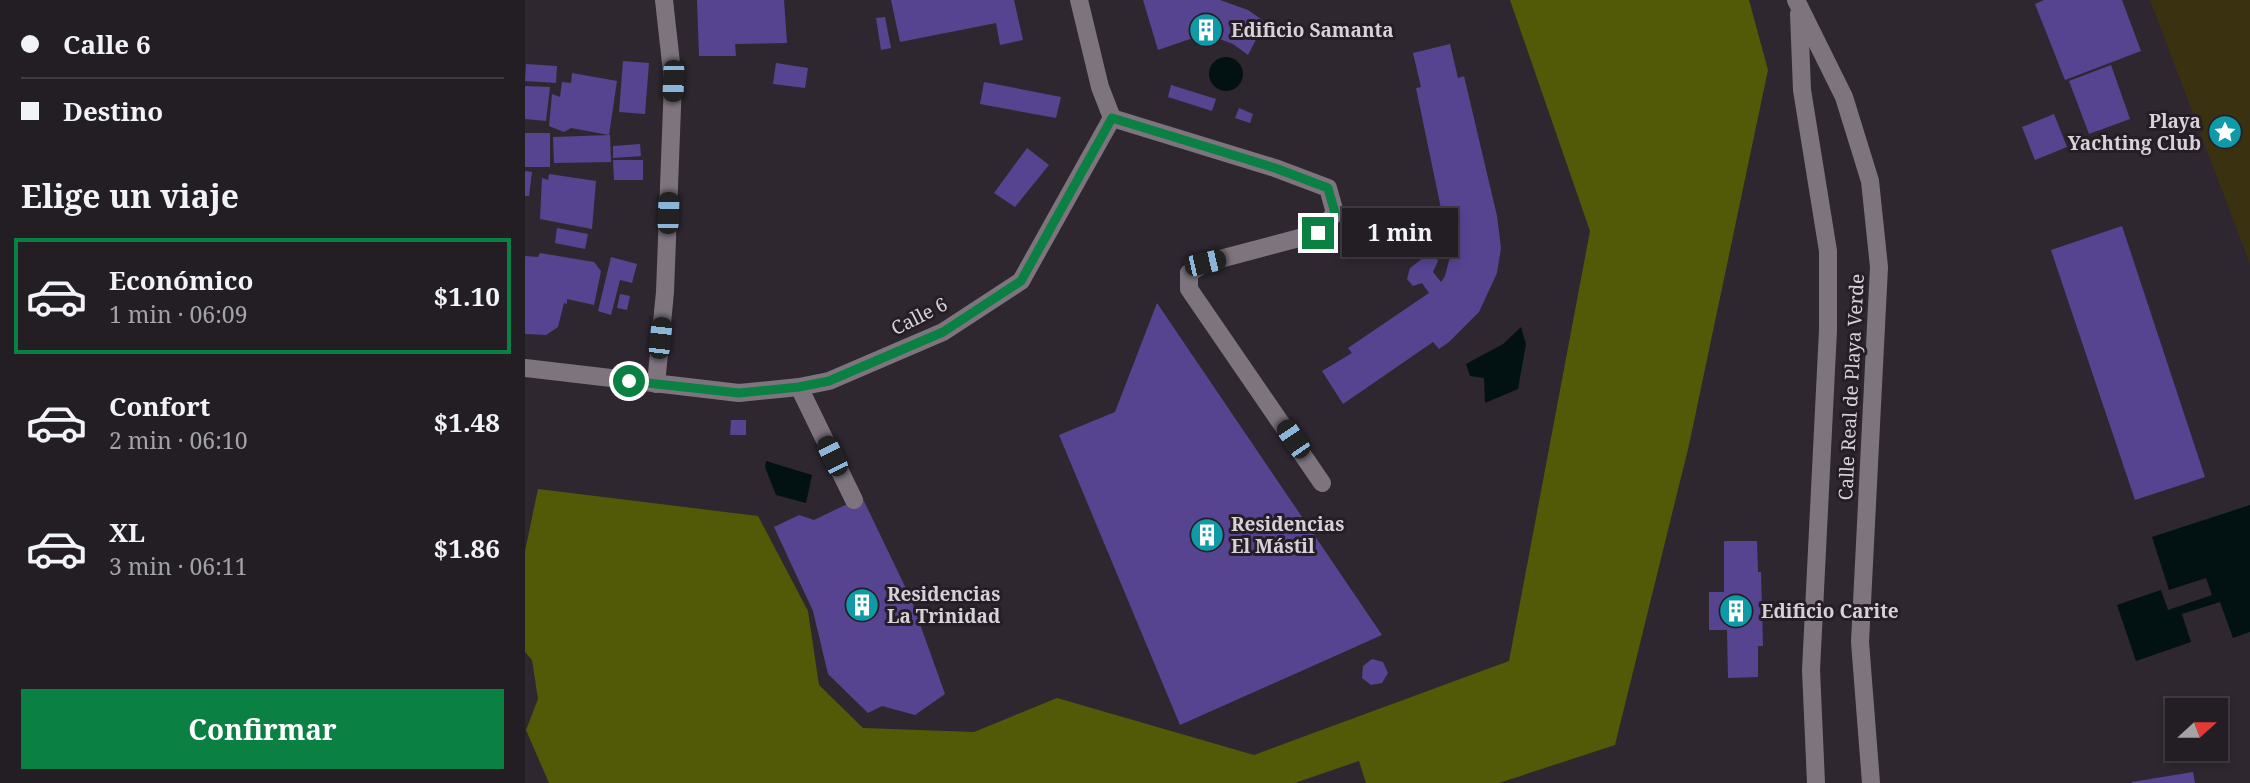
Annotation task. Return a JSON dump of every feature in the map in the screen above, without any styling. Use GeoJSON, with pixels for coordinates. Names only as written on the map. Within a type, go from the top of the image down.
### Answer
{"type":"FeatureCollection","features":[{"type":"Feature","properties":{"kind":"street"},"geometry":{"type":"LineString","coordinates":[[656,384],[664,292],[673,81],[664,0]]}},
{"type":"Feature","properties":{"kind":"street"},"geometry":{"type":"LineString","coordinates":[[1079,0],[1100,87],[1112,118],[1275,168],[1328,188],[1335,213],[1318,233],[1205,263],[1189,272],[1189,289],[1322,482]]}},
{"type":"Feature","properties":{"kind":"street","name":"Calle Real de Playa Verde"},"geometry":{"type":"LineString","coordinates":[[1797,4],[1802,90],[1828,251],[1828,330],[1811,670],[1816,783]]}},
{"type":"Feature","properties":{"kind":"street","name":"Calle Real de Playa Verde"},"geometry":{"type":"LineString","coordinates":[[1797,4],[1844,97],[1870,181],[1879,267],[1860,642],[1871,783]]}},
{"type":"Feature","properties":{"kind":"street","name":"Calle 6"},"geometry":{"type":"LineString","coordinates":[[525,368],[739,393],[829,381],[943,332],[1021,281],[1112,118]]}},
{"type":"Feature","properties":{"kind":"street"},"geometry":{"type":"LineString","coordinates":[[799,387],[854,500]]}},
{"type":"Feature","properties":{"kind":"green space"},"geometry":{"type":"Polygon","coordinates":[[[1510,0],[1749,0],[1768,70],[1689,445],[1615,745],[1499,783],[1366,783],[1359,761],[1295,783],[549,783],[526,730],[538,699],[532,660],[525,652],[525,551],[538,489],[758,516],[808,611],[819,685],[863,728],[974,732],[1057,698],[1254,755],[1509,661],[1590,231],[1510,0]]]}},
{"type":"Feature","properties":{"kind":"sand","name":"Playa Yachting Club"},"geometry":{"type":"Polygon","coordinates":[[[2150,0],[2250,0],[2250,264],[2150,0]]]}},
{"type":"Feature","properties":{"kind":"shaded area"},"geometry":{"type":"Polygon","coordinates":[[[1226,57],[1238,62],[1243,74],[1238,86],[1226,91],[1214,86],[1209,74],[1214,62],[1226,57]]]}},
{"type":"Feature","properties":{"kind":"shaded area"},"geometry":{"type":"Polygon","coordinates":[[[1521,327],[1526,344],[1518,389],[1485,403],[1484,378],[1470,376],[1466,364],[1503,344],[1521,327]]]}},
{"type":"Feature","properties":{"kind":"shaded area"},"geometry":{"type":"Polygon","coordinates":[[[766,461],[812,475],[806,503],[776,495],[765,467],[766,461]]]}},
{"type":"Feature","properties":{"kind":"shaded area"},"geometry":{"type":"Polygon","coordinates":[[[2250,505],[2250,632],[2233,638],[2220,602],[2182,614],[2191,642],[2136,661],[2117,605],[2161,590],[2168,610],[2212,595],[2206,578],[2169,590],[2152,537],[2250,505]]]}},
{"type":"Feature","properties":{"kind":"building"},"geometry":{"type":"Polygon","coordinates":[[[697,0],[784,0],[787,43],[735,44],[736,56],[699,56],[697,0]]]}},
{"type":"Feature","properties":{"kind":"building"},"geometry":{"type":"Polygon","coordinates":[[[891,0],[1014,0],[1023,40],[1000,45],[996,23],[900,42],[891,0]]]}},
{"type":"Feature","properties":{"kind":"building","name":"Edificio Samanta"},"geometry":{"type":"Polygon","coordinates":[[[1143,0],[1220,0],[1248,10],[1265,22],[1248,55],[1233,44],[1214,37],[1193,38],[1158,50],[1143,0]]]}},
{"type":"Feature","properties":{"kind":"building"},"geometry":{"type":"Polygon","coordinates":[[[2044,0],[2122,0],[2141,51],[2065,80],[2035,4],[2044,0]]]}},
{"type":"Feature","properties":{"kind":"building"},"geometry":{"type":"Polygon","coordinates":[[[885,17],[891,48],[881,50],[876,18],[885,17]]]}},
{"type":"Feature","properties":{"kind":"building"},"geometry":{"type":"Polygon","coordinates":[[[1450,44],[1458,78],[1464,76],[1497,216],[1501,248],[1497,273],[1479,312],[1449,342],[1439,349],[1433,342],[1343,404],[1322,371],[1352,353],[1348,348],[1429,293],[1422,283],[1413,286],[1407,279],[1410,268],[1423,258],[1435,255],[1438,261],[1433,272],[1441,282],[1445,276],[1450,257],[1449,247],[1416,88],[1421,87],[1413,53],[1450,44]]]}},
{"type":"Feature","properties":{"kind":"building"},"geometry":{"type":"Polygon","coordinates":[[[623,61],[649,63],[645,114],[619,112],[623,61]]]}},
{"type":"Feature","properties":{"kind":"building"},"geometry":{"type":"Polygon","coordinates":[[[776,63],[808,68],[805,88],[773,84],[776,63]]]}},
{"type":"Feature","properties":{"kind":"building"},"geometry":{"type":"Polygon","coordinates":[[[526,64],[557,66],[556,83],[525,81],[526,64]]]}},
{"type":"Feature","properties":{"kind":"building"},"geometry":{"type":"Polygon","coordinates":[[[2111,65],[2130,119],[2089,134],[2069,81],[2111,65]]]}},
{"type":"Feature","properties":{"kind":"building"},"geometry":{"type":"Polygon","coordinates":[[[572,73],[617,81],[609,135],[571,128],[564,132],[549,126],[552,94],[560,97],[562,82],[571,83],[572,73]]]}},
{"type":"Feature","properties":{"kind":"building"},"geometry":{"type":"Polygon","coordinates":[[[984,82],[1061,97],[1056,118],[980,104],[984,82]]]}},
{"type":"Feature","properties":{"kind":"building"},"geometry":{"type":"Polygon","coordinates":[[[1171,85],[1216,99],[1212,111],[1168,97],[1171,85]]]}},
{"type":"Feature","properties":{"kind":"building"},"geometry":{"type":"Polygon","coordinates":[[[525,86],[550,87],[546,121],[525,119],[525,86]]]}},
{"type":"Feature","properties":{"kind":"building"},"geometry":{"type":"Polygon","coordinates":[[[1239,108],[1253,114],[1250,123],[1235,118],[1239,108]]]}},
{"type":"Feature","properties":{"kind":"building"},"geometry":{"type":"Polygon","coordinates":[[[2054,114],[2067,147],[2035,160],[2022,127],[2054,114]]]}},
{"type":"Feature","properties":{"kind":"building"},"geometry":{"type":"Polygon","coordinates":[[[525,133],[550,133],[550,167],[525,167],[525,133]]]}},
{"type":"Feature","properties":{"kind":"building"},"geometry":{"type":"Polygon","coordinates":[[[610,135],[611,162],[554,163],[553,137],[610,135]]]}},
{"type":"Feature","properties":{"kind":"building"},"geometry":{"type":"Polygon","coordinates":[[[640,144],[641,156],[613,158],[613,146],[640,144]]]}},
{"type":"Feature","properties":{"kind":"building"},"geometry":{"type":"Polygon","coordinates":[[[1027,148],[1049,165],[1015,207],[994,193],[1027,148]]]}},
{"type":"Feature","properties":{"kind":"building"},"geometry":{"type":"Polygon","coordinates":[[[613,160],[643,160],[643,180],[614,180],[613,160]]]}},
{"type":"Feature","properties":{"kind":"building"},"geometry":{"type":"Polygon","coordinates":[[[525,171],[532,172],[529,196],[525,196],[525,171]]]}},
{"type":"Feature","properties":{"kind":"building"},"geometry":{"type":"Polygon","coordinates":[[[549,174],[596,181],[592,229],[540,219],[542,178],[548,180],[549,174]]]}},
{"type":"Feature","properties":{"kind":"building"},"geometry":{"type":"Polygon","coordinates":[[[2122,226],[2205,477],[2135,500],[2051,250],[2122,226]]]}},
{"type":"Feature","properties":{"kind":"building"},"geometry":{"type":"Polygon","coordinates":[[[557,228],[588,234],[585,249],[555,243],[557,228]]]}},
{"type":"Feature","properties":{"kind":"building"},"geometry":{"type":"Polygon","coordinates":[[[540,253],[594,262],[601,271],[594,305],[567,299],[558,327],[546,335],[525,334],[525,256],[538,257],[540,253]]]}},
{"type":"Feature","properties":{"kind":"building"},"geometry":{"type":"Polygon","coordinates":[[[611,257],[637,264],[632,283],[620,280],[611,315],[598,311],[611,257]]]}},
{"type":"Feature","properties":{"kind":"building"},"geometry":{"type":"Polygon","coordinates":[[[620,294],[630,296],[627,310],[617,308],[620,294]]]}},
{"type":"Feature","properties":{"kind":"building","name":"Residencias El Mástil"},"geometry":{"type":"Polygon","coordinates":[[[1157,303],[1382,635],[1180,725],[1059,435],[1115,412],[1157,303]]]}},
{"type":"Feature","properties":{"kind":"building"},"geometry":{"type":"Polygon","coordinates":[[[731,420],[746,420],[746,435],[730,435],[731,420]]]}},
{"type":"Feature","properties":{"kind":"building","name":"Residencias La Trinidad"},"geometry":{"type":"Polygon","coordinates":[[[862,497],[911,599],[945,694],[915,715],[882,706],[868,713],[828,674],[813,611],[774,527],[799,515],[814,520],[862,497]]]}},
{"type":"Feature","properties":{"kind":"building","name":"Edificio Carite"},"geometry":{"type":"Polygon","coordinates":[[[1724,541],[1757,541],[1758,572],[1761,572],[1763,646],[1758,646],[1758,677],[1728,678],[1727,630],[1709,630],[1709,592],[1724,592],[1724,541]]]}},
{"type":"Feature","properties":{"kind":"building"},"geometry":{"type":"Polygon","coordinates":[[[1372,659],[1383,662],[1388,673],[1382,683],[1371,685],[1362,678],[1363,666],[1372,659]]]}},
{"type":"Feature","properties":{"kind":"building"},"geometry":{"type":"Polygon","coordinates":[[[2193,772],[2195,783],[2132,783],[2132,782],[2193,772]]]}},
{"type":"Feature","properties":{"kind":"place","name":"Edificio Samanta"},"geometry":{"type":"Point","coordinates":[1206,30]}},
{"type":"Feature","properties":{"kind":"place","name":"Playa Yachting Club"},"geometry":{"type":"Point","coordinates":[2225,132]}},
{"type":"Feature","properties":{"kind":"place","name":"Residencias El Mástil"},"geometry":{"type":"Point","coordinates":[1207,535]}},
{"type":"Feature","properties":{"kind":"place","name":"Residencias La Trinidad"},"geometry":{"type":"Point","coordinates":[862,605]}},
{"type":"Feature","properties":{"kind":"place","name":"Edificio Carite"},"geometry":{"type":"Point","coordinates":[1736,611]}},
{"type":"Feature","properties":{"kind":"route"},"geometry":{"type":"LineString","coordinates":[[629,381],[739,393],[799,387],[829,381],[943,332],[1021,281],[1112,118],[1275,168],[1328,188],[1335,213],[1318,233]]}}]}
